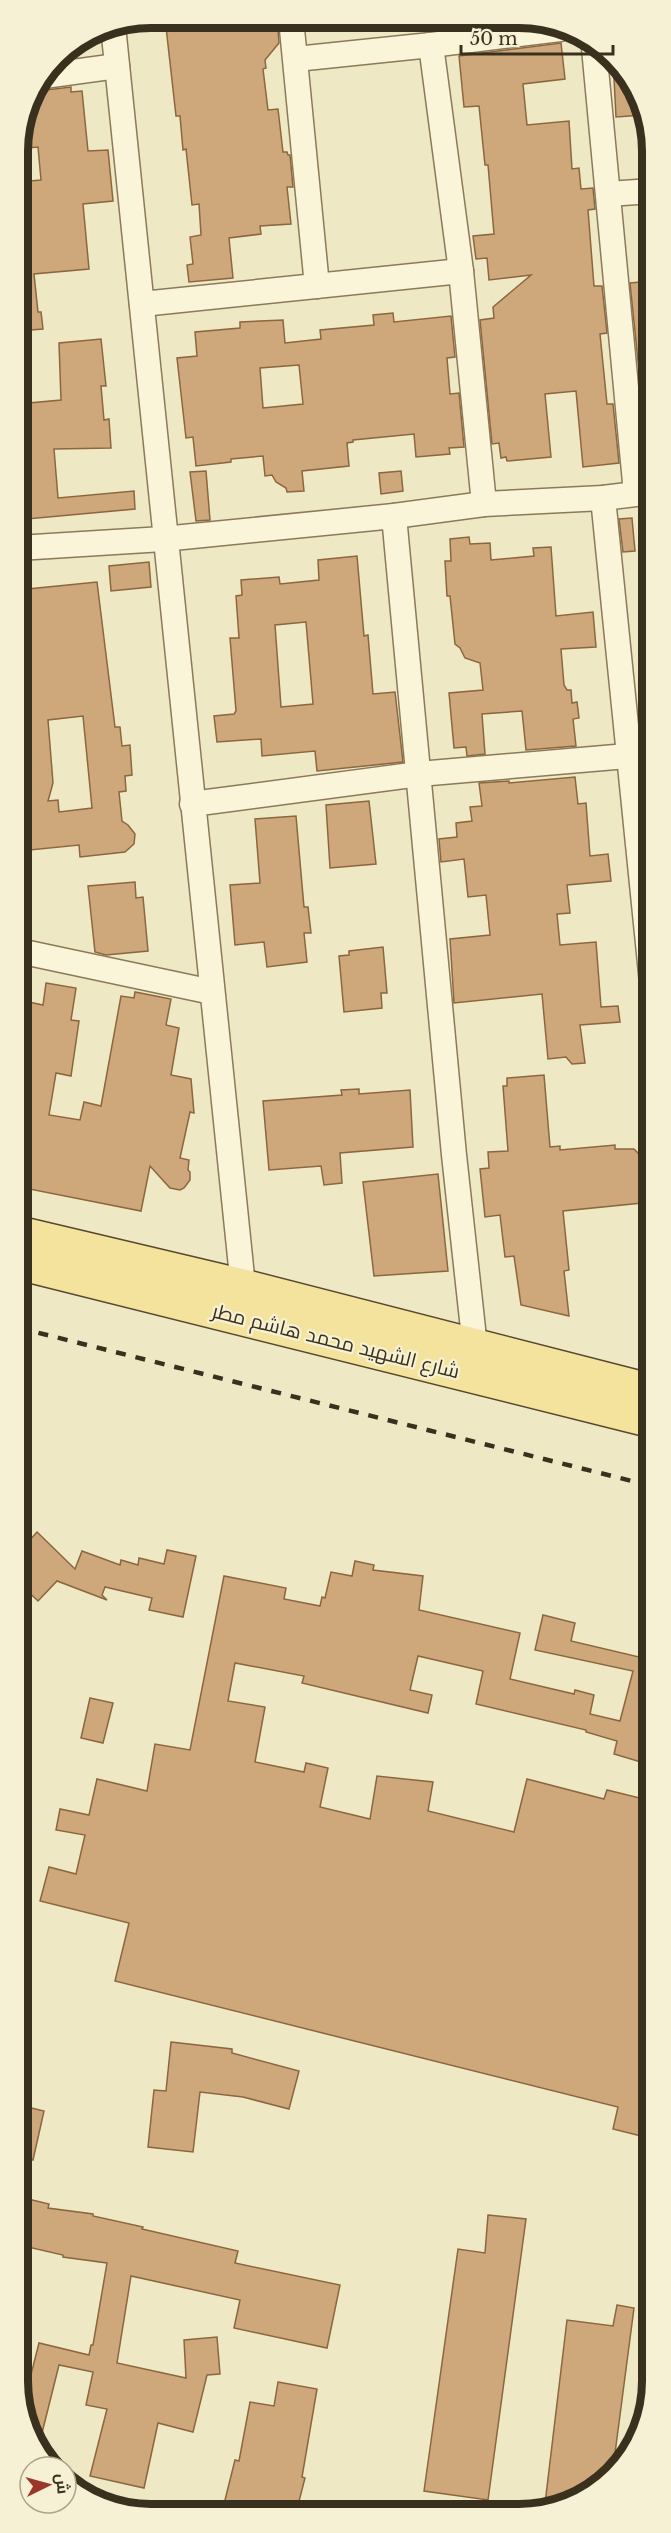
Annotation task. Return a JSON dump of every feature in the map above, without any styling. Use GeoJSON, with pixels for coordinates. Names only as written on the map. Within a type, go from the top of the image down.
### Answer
{"type":"FeatureCollection","features":[{"type":"Feature","properties":{"kind":"main road","name":"شارع الشهيد محمد هاشم مطر"},"geometry":{"type":"LineString","coordinates":[[29,1235],[243,1286],[475,1347],[642,1388]]}},
{"type":"Feature","properties":{"kind":"main road","name":"شارع الشهيد محمد هاشم مطر"},"geometry":{"type":"LineString","coordinates":[[28,1265],[642,1419]]}},
{"type":"Feature","properties":{"kind":"street"},"geometry":{"type":"LineString","coordinates":[[292,29],[317,286]]}},
{"type":"Feature","properties":{"kind":"street"},"geometry":{"type":"LineString","coordinates":[[296,59],[544,31]]}},
{"type":"Feature","properties":{"kind":"street"},"geometry":{"type":"LineString","coordinates":[[114,35],[142,304],[163,539],[243,1286]]}},
{"type":"Feature","properties":{"kind":"street"},"geometry":{"type":"LineString","coordinates":[[430,45],[461,271],[484,504]]}},
{"type":"Feature","properties":{"kind":"street"},"geometry":{"type":"LineString","coordinates":[[595,54],[608,194],[642,476]]}},
{"type":"Feature","properties":{"kind":"street"},"geometry":{"type":"LineString","coordinates":[[56,74],[117,66]]}},
{"type":"Feature","properties":{"kind":"street"},"geometry":{"type":"LineString","coordinates":[[608,194],[642,191]]}},
{"type":"Feature","properties":{"kind":"street"},"geometry":{"type":"LineString","coordinates":[[142,304],[461,271]]}},
{"type":"Feature","properties":{"kind":"street"},"geometry":{"type":"LineString","coordinates":[[29,547],[163,539],[394,516],[484,504],[603,498],[642,493]]}},
{"type":"Feature","properties":{"kind":"street"},"geometry":{"type":"LineString","coordinates":[[603,498],[642,892]]}},
{"type":"Feature","properties":{"kind":"street"},"geometry":{"type":"LineString","coordinates":[[394,516],[475,1347]]}},
{"type":"Feature","properties":{"kind":"street"},"geometry":{"type":"LineString","coordinates":[[192,804],[419,774],[627,756]]}},
{"type":"Feature","properties":{"kind":"street"},"geometry":{"type":"LineString","coordinates":[[29,953],[212,992]]}},
{"type":"Feature","properties":{"kind":"building"},"geometry":{"type":"Polygon","coordinates":[[[166,29],[278,30],[279,43],[265,60],[266,68],[263,69],[268,110],[278,109],[283,152],[290,155],[293,187],[287,187],[291,224],[260,226],[261,234],[229,238],[233,278],[189,282],[187,265],[193,264],[190,237],[201,235],[199,204],[192,205],[186,149],[183,150],[180,116],[176,116],[166,29]]]}},
{"type":"Feature","properties":{"kind":"building"},"geometry":{"type":"Polygon","coordinates":[[[561,43],[565,79],[523,84],[527,125],[569,121],[572,169],[579,168],[581,189],[593,188],[595,209],[588,210],[594,286],[602,286],[607,333],[600,334],[607,404],[613,404],[619,463],[583,467],[576,391],[545,394],[551,457],[507,461],[506,457],[501,458],[499,443],[492,444],[480,320],[494,318],[493,307],[531,275],[489,280],[487,258],[476,259],[473,236],[494,234],[488,165],[485,165],[479,106],[464,107],[459,56],[561,43]]]}},
{"type":"Feature","properties":{"kind":"building"},"geometry":{"type":"Polygon","coordinates":[[[614,72],[630,97],[637,115],[616,117],[614,72]]]}},
{"type":"Feature","properties":{"kind":"building"},"geometry":{"type":"Polygon","coordinates":[[[71,87],[71,92],[82,91],[88,151],[108,150],[113,201],[83,204],[89,269],[34,274],[38,312],[41,312],[43,329],[29,330],[29,181],[41,180],[38,147],[29,148],[29,143],[35,112],[45,90],[71,87]]]}},
{"type":"Feature","properties":{"kind":"building"},"geometry":{"type":"Polygon","coordinates":[[[640,282],[642,295],[642,390],[641,390],[630,283],[640,282]]]}},
{"type":"Feature","properties":{"kind":"building"},"geometry":{"type":"Polygon","coordinates":[[[393,313],[394,322],[451,316],[455,357],[447,358],[450,394],[459,393],[464,447],[449,448],[450,454],[416,457],[414,434],[353,440],[347,443],[349,466],[302,471],[304,491],[287,492],[286,488],[276,482],[272,475],[265,476],[263,456],[196,466],[193,437],[186,438],[177,358],[197,356],[195,332],[240,328],[240,322],[283,320],[285,343],[321,339],[320,330],[374,325],[373,315],[393,313]],[[299,365],[260,368],[263,408],[303,404],[299,365]]]}},
{"type":"Feature","properties":{"kind":"building"},"geometry":{"type":"Polygon","coordinates":[[[101,339],[106,386],[101,386],[104,420],[109,419],[111,448],[54,449],[58,498],[134,491],[135,509],[29,519],[29,403],[61,400],[59,343],[101,339]]]}},
{"type":"Feature","properties":{"kind":"building"},"geometry":{"type":"Polygon","coordinates":[[[206,471],[210,520],[196,521],[190,472],[206,471]]]}},
{"type":"Feature","properties":{"kind":"building"},"geometry":{"type":"Polygon","coordinates":[[[401,471],[403,491],[381,494],[379,473],[401,471]]]}},
{"type":"Feature","properties":{"kind":"building"},"geometry":{"type":"Polygon","coordinates":[[[632,518],[635,551],[623,552],[619,519],[632,518]]]}},
{"type":"Feature","properties":{"kind":"building"},"geometry":{"type":"Polygon","coordinates":[[[469,537],[470,544],[490,543],[491,560],[534,556],[533,548],[551,547],[556,616],[593,612],[596,647],[561,649],[564,685],[567,690],[571,690],[572,703],[577,702],[579,718],[573,719],[576,746],[526,750],[522,711],[482,714],[485,754],[467,756],[466,747],[454,748],[449,693],[483,690],[480,663],[465,658],[455,644],[450,596],[447,596],[445,561],[451,561],[450,539],[469,537]]]}},
{"type":"Feature","properties":{"kind":"building"},"geometry":{"type":"Polygon","coordinates":[[[357,556],[364,636],[368,635],[373,694],[395,692],[403,762],[317,771],[315,751],[262,756],[261,739],[217,742],[214,716],[234,714],[236,711],[230,638],[239,638],[236,596],[242,595],[241,580],[279,577],[280,584],[319,580],[318,560],[357,556]],[[306,622],[275,625],[281,707],[313,704],[306,622]]]}},
{"type":"Feature","properties":{"kind":"building"},"geometry":{"type":"Polygon","coordinates":[[[149,562],[151,587],[111,591],[109,566],[149,562]]]}},
{"type":"Feature","properties":{"kind":"building"},"geometry":{"type":"Polygon","coordinates":[[[97,582],[115,727],[120,727],[122,746],[130,745],[132,775],[125,776],[126,791],[119,792],[122,821],[135,834],[134,844],[125,852],[80,857],[79,845],[29,850],[29,589],[97,582]],[[83,716],[48,720],[53,783],[48,801],[58,800],[59,812],[92,808],[83,716]]]}},
{"type":"Feature","properties":{"kind":"building"},"geometry":{"type":"Polygon","coordinates":[[[575,777],[578,804],[586,803],[590,856],[608,854],[611,881],[567,885],[570,913],[557,914],[560,945],[596,942],[601,1007],[618,1006],[620,1022],[580,1025],[585,1063],[572,1064],[566,1057],[548,1059],[542,994],[454,1003],[450,939],[490,935],[486,895],[468,897],[464,859],[441,862],[439,839],[457,837],[456,823],[472,821],[470,807],[482,806],[479,783],[509,781],[509,783],[575,777]]]}},
{"type":"Feature","properties":{"kind":"building"},"geometry":{"type":"Polygon","coordinates":[[[369,801],[376,864],[330,868],[326,805],[369,801]]]}},
{"type":"Feature","properties":{"kind":"building"},"geometry":{"type":"Polygon","coordinates":[[[296,816],[304,907],[308,907],[311,933],[304,933],[307,962],[267,967],[264,942],[235,945],[230,885],[260,883],[255,819],[296,816]]]}},
{"type":"Feature","properties":{"kind":"building"},"geometry":{"type":"Polygon","coordinates":[[[135,882],[136,898],[143,897],[148,951],[106,955],[95,952],[88,886],[135,882]]]}},
{"type":"Feature","properties":{"kind":"building"},"geometry":{"type":"Polygon","coordinates":[[[383,947],[387,993],[381,993],[382,1008],[344,1012],[339,956],[349,955],[349,951],[383,947]]]}},
{"type":"Feature","properties":{"kind":"building"},"geometry":{"type":"Polygon","coordinates":[[[46,983],[76,988],[71,1020],[79,1021],[71,1076],[56,1073],[49,1115],[80,1120],[84,1102],[101,1106],[121,996],[134,998],[135,992],[171,999],[166,1025],[179,1028],[171,1075],[191,1079],[194,1113],[190,1112],[180,1158],[189,1160],[190,1180],[184,1188],[180,1190],[170,1188],[150,1166],[141,1211],[29,1189],[29,1002],[43,1005],[46,983]]]}},
{"type":"Feature","properties":{"kind":"building"},"geometry":{"type":"Polygon","coordinates":[[[544,1075],[550,1147],[560,1146],[560,1150],[615,1145],[615,1149],[634,1149],[640,1155],[642,1154],[642,1203],[563,1211],[569,1270],[564,1271],[569,1316],[521,1305],[514,1256],[505,1257],[500,1215],[485,1217],[480,1169],[489,1168],[488,1152],[508,1151],[503,1086],[507,1086],[507,1078],[544,1075]]]}},
{"type":"Feature","properties":{"kind":"building"},"geometry":{"type":"Polygon","coordinates":[[[359,1089],[359,1094],[410,1090],[413,1147],[340,1153],[342,1183],[324,1185],[321,1166],[269,1170],[263,1101],[342,1095],[341,1090],[359,1089]]]}},
{"type":"Feature","properties":{"kind":"building"},"geometry":{"type":"Polygon","coordinates":[[[438,1174],[448,1271],[374,1276],[363,1182],[438,1174]]]}},
{"type":"Feature","properties":{"kind":"building"},"geometry":{"type":"Polygon","coordinates":[[[37,1532],[75,1569],[82,1551],[120,1565],[121,1560],[138,1565],[139,1558],[164,1564],[167,1550],[196,1556],[183,1617],[149,1610],[152,1598],[105,1587],[102,1595],[107,1600],[57,1581],[38,1601],[28,1592],[28,1542],[37,1532]]]}},
{"type":"Feature","properties":{"kind":"building"},"geometry":{"type":"Polygon","coordinates":[[[355,1561],[374,1565],[373,1570],[423,1576],[419,1610],[520,1633],[510,1679],[574,1694],[575,1690],[594,1695],[590,1714],[620,1721],[633,1671],[535,1650],[543,1615],[575,1623],[571,1641],[642,1658],[641,1762],[614,1754],[617,1741],[586,1732],[586,1730],[476,1704],[483,1671],[418,1656],[410,1690],[432,1695],[428,1713],[302,1683],[304,1676],[235,1663],[228,1701],[265,1707],[255,1762],[304,1772],[306,1763],[328,1768],[320,1807],[370,1819],[377,1776],[433,1782],[428,1811],[514,1832],[527,1779],[604,1799],[607,1790],[642,1799],[642,2136],[613,2129],[618,2107],[115,1981],[129,1923],[40,1901],[49,1867],[76,1874],[85,1835],[56,1830],[60,1809],[89,1815],[97,1779],[147,1791],[155,1744],[190,1750],[224,1576],[286,1588],[284,1599],[320,1606],[322,1597],[325,1598],[331,1572],[352,1576],[355,1561]]]}},
{"type":"Feature","properties":{"kind":"building"},"geometry":{"type":"Polygon","coordinates":[[[90,1698],[113,1703],[103,1743],[81,1738],[90,1698]]]}},
{"type":"Feature","properties":{"kind":"building"},"geometry":{"type":"Polygon","coordinates":[[[171,2042],[232,2049],[232,2053],[299,2071],[289,2109],[243,2097],[200,2092],[193,2152],[148,2147],[154,2090],[166,2091],[171,2042]]]}},
{"type":"Feature","properties":{"kind":"building"},"geometry":{"type":"Polygon","coordinates":[[[28,2107],[44,2111],[33,2160],[28,2159],[28,2107]]]}},
{"type":"Feature","properties":{"kind":"building"},"geometry":{"type":"Polygon","coordinates":[[[28,2199],[49,2204],[48,2208],[93,2214],[93,2216],[143,2227],[142,2229],[238,2251],[235,2263],[340,2285],[327,2348],[234,2328],[240,2300],[131,2276],[117,2363],[186,2378],[184,2340],[217,2337],[220,2374],[207,2375],[193,2432],[158,2423],[144,2488],[90,2476],[107,2409],[86,2405],[93,2372],[59,2365],[41,2436],[31,2406],[28,2385],[39,2343],[89,2355],[91,2345],[93,2345],[107,2263],[63,2257],[63,2255],[28,2247],[28,2199]]]}},
{"type":"Feature","properties":{"kind":"building"},"geometry":{"type":"Polygon","coordinates":[[[488,2215],[526,2219],[488,2500],[424,2491],[458,2249],[485,2253],[488,2215]]]}},
{"type":"Feature","properties":{"kind":"building"},"geometry":{"type":"Polygon","coordinates":[[[617,2305],[634,2308],[614,2460],[607,2469],[581,2488],[545,2502],[567,2320],[613,2326],[617,2305]]]}},
{"type":"Feature","properties":{"kind":"building"},"geometry":{"type":"Polygon","coordinates":[[[278,2382],[317,2389],[302,2477],[305,2478],[298,2505],[224,2505],[235,2460],[239,2461],[250,2402],[274,2406],[278,2382]]]}},
{"type":"Feature","properties":{"kind":"railway"},"geometry":{"type":"LineString","coordinates":[[28,1330],[642,1484]]}}]}
